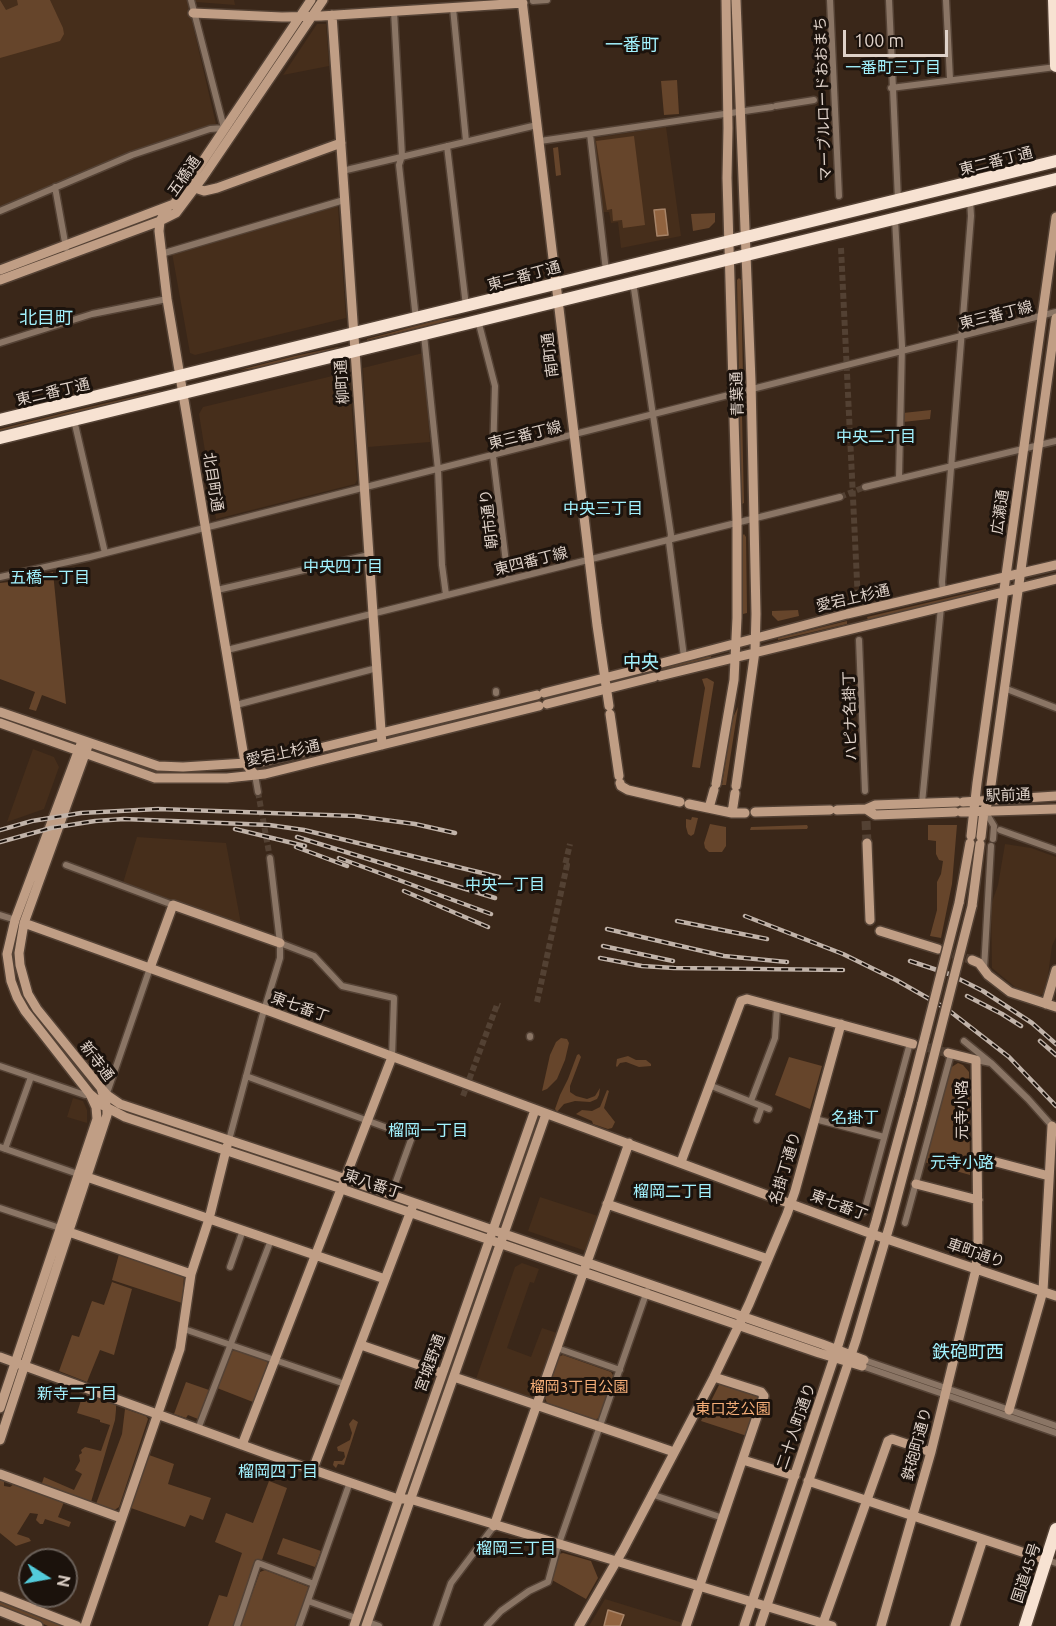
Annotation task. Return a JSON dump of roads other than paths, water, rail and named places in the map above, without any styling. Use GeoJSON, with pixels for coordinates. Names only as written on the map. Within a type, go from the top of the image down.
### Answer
{"type":"FeatureCollection","features":[{"type":"Feature","properties":{"kind":"highway"},"geometry":{"type":"LineString","coordinates":[[1054,0],[1056,67]]}},
{"type":"Feature","properties":{"kind":"highway","name":"東二番丁通"},"geometry":{"type":"LineString","coordinates":[[0,420],[1056,161]]}},
{"type":"Feature","properties":{"kind":"highway"},"geometry":{"type":"LineString","coordinates":[[0,438],[1056,179]]}},
{"type":"Feature","properties":{"kind":"highway","name":"国道45号"},"geometry":{"type":"LineString","coordinates":[[1025,1626],[1051,1561],[1056,1529]]}},
{"type":"Feature","properties":{"kind":"street"},"geometry":{"type":"LineString","coordinates":[[0,211],[100,170],[110,163],[210,129],[224,128],[191,0]]}},
{"type":"Feature","properties":{"kind":"street","name":"五橋通"},"geometry":{"type":"LineString","coordinates":[[0,279],[174,204],[311,0]]}},
{"type":"Feature","properties":{"kind":"street","name":"五橋通"},"geometry":{"type":"LineString","coordinates":[[0,270],[160,221],[179,209],[323,0]]}},
{"type":"Feature","properties":{"kind":"street"},"geometry":{"type":"LineString","coordinates":[[193,13],[312,16],[547,0]]}},
{"type":"Feature","properties":{"kind":"street","name":"青葉通"},"geometry":{"type":"LineString","coordinates":[[709,808],[715,787],[734,680],[737,643],[727,178],[726,0]]}},
{"type":"Feature","properties":{"kind":"street","name":"青葉通"},"geometry":{"type":"LineString","coordinates":[[732,813],[756,637],[752,389],[736,0]]}},
{"type":"Feature","properties":{"kind":"street","name":"マーブルロードおおまち"},"geometry":{"type":"LineString","coordinates":[[830,0],[838,196]]}},
{"type":"Feature","properties":{"kind":"street"},"geometry":{"type":"LineString","coordinates":[[889,0],[891,88],[898,201]]}},
{"type":"Feature","properties":{"kind":"street"},"geometry":{"type":"LineString","coordinates":[[946,0],[950,79]]}},
{"type":"Feature","properties":{"kind":"street","name":"南町通"},"geometry":{"type":"LineString","coordinates":[[526,1],[537,125],[574,435],[604,678],[620,780]]}},
{"type":"Feature","properties":{"kind":"street"},"geometry":{"type":"LineString","coordinates":[[450,5],[466,141]]}},
{"type":"Feature","properties":{"kind":"street"},"geometry":{"type":"LineString","coordinates":[[394,11],[402,156],[399,165],[416,319]]}},
{"type":"Feature","properties":{"kind":"street","name":"柳町通"},"geometry":{"type":"LineString","coordinates":[[332,15],[382,745]]}},
{"type":"Feature","properties":{"kind":"street"},"geometry":{"type":"LineString","coordinates":[[891,88],[1056,67]]}},
{"type":"Feature","properties":{"kind":"street"},"geometry":{"type":"LineString","coordinates":[[540,141],[814,100]]}},
{"type":"Feature","properties":{"kind":"street"},"geometry":{"type":"LineString","coordinates":[[342,171],[537,125]]}},
{"type":"Feature","properties":{"kind":"street"},"geometry":{"type":"LineString","coordinates":[[590,134],[606,271]]}},
{"type":"Feature","properties":{"kind":"street"},"geometry":{"type":"LineString","coordinates":[[195,188],[204,191],[217,188],[341,143]]}},
{"type":"Feature","properties":{"kind":"street"},"geometry":{"type":"LineString","coordinates":[[447,146],[466,307]]}},
{"type":"Feature","properties":{"kind":"street"},"geometry":{"type":"LineString","coordinates":[[55,187],[67,250]]}},
{"type":"Feature","properties":{"kind":"street"},"geometry":{"type":"LineString","coordinates":[[161,254],[344,200]]}},
{"type":"Feature","properties":{"kind":"street"},"geometry":{"type":"LineString","coordinates":[[943,592],[950,466],[971,216],[970,200]]}},
{"type":"Feature","properties":{"kind":"street"},"geometry":{"type":"LineString","coordinates":[[160,221],[168,207]]}},
{"type":"Feature","properties":{"kind":"street","name":"広瀬通"},"geometry":{"type":"LineString","coordinates":[[1056,217],[975,801],[979,811],[989,801],[1056,318]]}},
{"type":"Feature","properties":{"kind":"street"},"geometry":{"type":"LineString","coordinates":[[895,219],[902,352],[899,478]]}},
{"type":"Feature","properties":{"kind":"street","name":"北目町通"},"geometry":{"type":"LineString","coordinates":[[160,221],[161,254],[167,299],[245,763]]}},
{"type":"Feature","properties":{"kind":"street"},"geometry":{"type":"LineString","coordinates":[[633,282],[654,414],[684,657]]}},
{"type":"Feature","properties":{"kind":"street"},"geometry":{"type":"LineString","coordinates":[[0,343],[92,314],[167,299]]}},
{"type":"Feature","properties":{"kind":"street","name":"東三番丁線"},"geometry":{"type":"LineString","coordinates":[[0,578],[438,470],[1056,312]]}},
{"type":"Feature","properties":{"kind":"street","name":"朝市通り"},"geometry":{"type":"LineString","coordinates":[[478,321],[495,386],[493,456],[508,579]]}},
{"type":"Feature","properties":{"kind":"street"},"geometry":{"type":"LineString","coordinates":[[424,335],[438,470],[442,565],[446,595]]}},
{"type":"Feature","properties":{"kind":"street"},"geometry":{"type":"LineString","coordinates":[[74,420],[105,553]]}},
{"type":"Feature","properties":{"kind":"street"},"geometry":{"type":"LineString","coordinates":[[865,487],[1056,441]]}},
{"type":"Feature","properties":{"kind":"street","name":"東四番丁線"},"geometry":{"type":"LineString","coordinates":[[227,650],[840,496]]}},
{"type":"Feature","properties":{"kind":"street"},"geometry":{"type":"LineString","coordinates":[[217,590],[369,555]]}},
{"type":"Feature","properties":{"kind":"street","name":"愛宕上杉通"},"geometry":{"type":"LineString","coordinates":[[0,712],[158,766],[183,767],[262,762],[604,678],[756,637],[1056,565]]}},
{"type":"Feature","properties":{"kind":"street","name":"愛宕上杉通"},"geometry":{"type":"LineString","coordinates":[[0,723],[155,778],[227,778],[255,775],[1056,579]]}},
{"type":"Feature","properties":{"kind":"street"},"geometry":{"type":"LineString","coordinates":[[922,803],[941,607]]}},
{"type":"Feature","properties":{"kind":"street","name":"ハピナ名掛丁"},"geometry":{"type":"LineString","coordinates":[[859,640],[865,791]]}},
{"type":"Feature","properties":{"kind":"street"},"geometry":{"type":"LineString","coordinates":[[237,705],[377,668]]}},
{"type":"Feature","properties":{"kind":"street"},"geometry":{"type":"LineString","coordinates":[[1004,688],[1056,708]]}},
{"type":"Feature","properties":{"kind":"street","name":"新寺通"},"geometry":{"type":"LineString","coordinates":[[85,742],[7,954],[8,968],[16,996],[25,1011],[90,1094],[96,1107],[97,1119]]}},
{"type":"Feature","properties":{"kind":"street"},"geometry":{"type":"LineString","coordinates":[[245,763],[255,775],[258,792]]}},
{"type":"Feature","properties":{"kind":"street","name":"駅前通"},"geometry":{"type":"LineString","coordinates":[[620,780],[621,786],[628,790],[732,813],[866,809],[875,805],[989,801],[1055,794]]}},
{"type":"Feature","properties":{"kind":"street"},"geometry":{"type":"LineString","coordinates":[[866,809],[866,821]]}},
{"type":"Feature","properties":{"kind":"street","name":"駅前通"},"geometry":{"type":"LineString","coordinates":[[866,809],[875,815],[1056,809]]}},
{"type":"Feature","properties":{"kind":"street"},"geometry":{"type":"LineString","coordinates":[[976,840],[979,811],[993,821],[997,830],[992,843],[984,969]]}},
{"type":"Feature","properties":{"kind":"street"},"geometry":{"type":"LineString","coordinates":[[997,830],[1056,850]]}},
{"type":"Feature","properties":{"kind":"street","name":"二十人町通り"},"geometry":{"type":"LineString","coordinates":[[744,1626],[836,1354],[872,1234],[976,840]]}},
{"type":"Feature","properties":{"kind":"street","name":"二十人町通り"},"geometry":{"type":"LineString","coordinates":[[759,1626],[850,1359],[886,1239],[972,906],[976,840]]}},
{"type":"Feature","properties":{"kind":"street"},"geometry":{"type":"LineString","coordinates":[[867,843],[870,920]]}},
{"type":"Feature","properties":{"kind":"street"},"geometry":{"type":"LineString","coordinates":[[85,1626],[180,1349],[191,1274],[209,1219],[246,1076],[280,958],[270,858]]}},
{"type":"Feature","properties":{"kind":"street"},"geometry":{"type":"LineString","coordinates":[[66,865],[314,956],[342,987],[394,998],[392,1057],[242,1445]]}},
{"type":"Feature","properties":{"kind":"street"},"geometry":{"type":"LineString","coordinates":[[0,1440],[20,1364],[83,1176],[97,1119],[173,905]]}},
{"type":"Feature","properties":{"kind":"street","name":"東七番丁"},"geometry":{"type":"LineString","coordinates":[[0,915],[265,1009],[886,1239]]}},
{"type":"Feature","properties":{"kind":"street","name":"新寺通"},"geometry":{"type":"LineString","coordinates":[[20,922],[20,965],[28,994],[104,1099]]}},
{"type":"Feature","properties":{"kind":"street"},"geometry":{"type":"LineString","coordinates":[[880,932],[938,949]]}},
{"type":"Feature","properties":{"kind":"street"},"geometry":{"type":"LineString","coordinates":[[972,960],[1010,992],[1056,1007]]}},
{"type":"Feature","properties":{"kind":"street"},"geometry":{"type":"LineString","coordinates":[[1046,1004],[1056,970]]}},
{"type":"Feature","properties":{"kind":"street"},"geometry":{"type":"LineString","coordinates":[[681,1162],[741,1002],[747,999],[911,1043],[864,1212]]}},
{"type":"Feature","properties":{"kind":"street"},"geometry":{"type":"LineString","coordinates":[[752,1101],[775,1038],[777,1007]]}},
{"type":"Feature","properties":{"kind":"street","name":"名掛丁通り"},"geometry":{"type":"LineString","coordinates":[[579,1626],[617,1562],[714,1377],[768,1259],[791,1202],[841,1024]]}},
{"type":"Feature","properties":{"kind":"street"},"geometry":{"type":"LineString","coordinates":[[964,1041],[1023,1094],[1054,1129],[1048,1176],[1052,1212],[1043,1291],[1009,1410]]}},
{"type":"Feature","properties":{"kind":"street"},"geometry":{"type":"LineString","coordinates":[[905,1223],[949,1053],[991,1063]]}},
{"type":"Feature","properties":{"kind":"street","name":"元寺小路"},"geometry":{"type":"LineString","coordinates":[[976,1060],[978,1200],[976,1269]]}},
{"type":"Feature","properties":{"kind":"street","name":"東八番丁"},"geometry":{"type":"LineString","coordinates":[[0,1066],[392,1195],[492,1236]]}},
{"type":"Feature","properties":{"kind":"street"},"geometry":{"type":"LineString","coordinates":[[246,1076],[412,1137],[392,1195]]}},
{"type":"Feature","properties":{"kind":"street"},"geometry":{"type":"LineString","coordinates":[[31,1077],[3,1148],[385,1279]]}},
{"type":"Feature","properties":{"kind":"street"},"geometry":{"type":"LineString","coordinates":[[62,1088],[77,1077]]}},
{"type":"Feature","properties":{"kind":"street"},"geometry":{"type":"LineString","coordinates":[[709,1085],[769,1109]]}},
{"type":"Feature","properties":{"kind":"street"},"geometry":{"type":"LineString","coordinates":[[83,1176],[104,1128],[104,1099]]}},
{"type":"Feature","properties":{"kind":"street","name":"東八番丁"},"geometry":{"type":"LineString","coordinates":[[104,1099],[125,1117],[410,1213],[587,1263],[647,1289]]}},
{"type":"Feature","properties":{"kind":"street"},"geometry":{"type":"LineString","coordinates":[[757,1120],[762,1106]]}},
{"type":"Feature","properties":{"kind":"street","name":"宮城野通"},"geometry":{"type":"LineString","coordinates":[[355,1622],[535,1110]]}},
{"type":"Feature","properties":{"kind":"street","name":"宮城野通"},"geometry":{"type":"LineString","coordinates":[[367,1624],[546,1114]]}},
{"type":"Feature","properties":{"kind":"street"},"geometry":{"type":"LineString","coordinates":[[104,1128],[114,1120],[125,1117]]}},
{"type":"Feature","properties":{"kind":"street"},"geometry":{"type":"LineString","coordinates":[[815,1119],[884,1137]]}},
{"type":"Feature","properties":{"kind":"street"},"geometry":{"type":"LineString","coordinates":[[436,1626],[451,1583],[494,1526],[629,1143]]}},
{"type":"Feature","properties":{"kind":"street"},"geometry":{"type":"LineString","coordinates":[[977,1157],[1048,1176]]}},
{"type":"Feature","properties":{"kind":"street"},"geometry":{"type":"LineString","coordinates":[[916,1184],[978,1200]]}},
{"type":"Feature","properties":{"kind":"street"},"geometry":{"type":"LineString","coordinates":[[313,1469],[414,1203]]}},
{"type":"Feature","properties":{"kind":"street"},"geometry":{"type":"LineString","coordinates":[[608,1204],[768,1259]]}},
{"type":"Feature","properties":{"kind":"street"},"geometry":{"type":"LineString","coordinates":[[0,1208],[191,1274]]}},
{"type":"Feature","properties":{"kind":"street"},"geometry":{"type":"LineString","coordinates":[[230,1267],[243,1230]]}},
{"type":"Feature","properties":{"kind":"street","name":"東八番丁"},"geometry":{"type":"LineString","coordinates":[[502,1239],[584,1273],[647,1289],[862,1363]]}},
{"type":"Feature","properties":{"kind":"street","name":"車町通り"},"geometry":{"type":"LineString","coordinates":[[886,1239],[1056,1296]]}},
{"type":"Feature","properties":{"kind":"street"},"geometry":{"type":"LineString","coordinates":[[198,1429],[271,1240]]}},
{"type":"Feature","properties":{"kind":"street","name":"鉄砲町通り"},"geometry":{"type":"LineString","coordinates":[[881,1626],[931,1452],[976,1269]]}},
{"type":"Feature","properties":{"kind":"street"},"geometry":{"type":"LineString","coordinates":[[487,1626],[501,1611],[529,1591],[548,1582],[647,1289]]}},
{"type":"Feature","properties":{"kind":"street"},"geometry":{"type":"LineString","coordinates":[[184,1329],[345,1384]]}},
{"type":"Feature","properties":{"kind":"street"},"geometry":{"type":"LineString","coordinates":[[361,1345],[442,1373]]}},
{"type":"Feature","properties":{"kind":"street"},"geometry":{"type":"LineString","coordinates":[[557,1348],[620,1370]]}},
{"type":"Feature","properties":{"kind":"street"},"geometry":{"type":"LineString","coordinates":[[0,1357],[398,1499],[410,1499],[825,1625],[888,1441],[892,1439],[931,1452]]}},
{"type":"Feature","properties":{"kind":"street"},"geometry":{"type":"LineString","coordinates":[[862,1363],[1056,1426]]}},
{"type":"Feature","properties":{"kind":"street"},"geometry":{"type":"LineString","coordinates":[[0,1406],[20,1364]]}},
{"type":"Feature","properties":{"kind":"street"},"geometry":{"type":"LineString","coordinates":[[454,1377],[674,1452]]}},
{"type":"Feature","properties":{"kind":"street"},"geometry":{"type":"LineString","coordinates":[[686,1626],[765,1396],[761,1392],[714,1377]]}},
{"type":"Feature","properties":{"kind":"street"},"geometry":{"type":"LineString","coordinates":[[947,1391],[1056,1433]]}},
{"type":"Feature","properties":{"kind":"street"},"geometry":{"type":"LineString","coordinates":[[743,1460],[795,1476]]}},
{"type":"Feature","properties":{"kind":"street"},"geometry":{"type":"LineString","coordinates":[[0,1474],[122,1518]]}},
{"type":"Feature","properties":{"kind":"street"},"geometry":{"type":"LineString","coordinates":[[808,1481],[1051,1561]]}},
{"type":"Feature","properties":{"kind":"street"},"geometry":{"type":"LineString","coordinates":[[299,1626],[350,1482]]}},
{"type":"Feature","properties":{"kind":"street"},"geometry":{"type":"LineString","coordinates":[[651,1494],[723,1518]]}},
{"type":"Feature","properties":{"kind":"street"},"geometry":{"type":"LineString","coordinates":[[956,1626],[983,1539]]}},
{"type":"Feature","properties":{"kind":"street"},"geometry":{"type":"LineString","coordinates":[[237,1626],[258,1563],[314,1584]]}},
{"type":"Feature","properties":{"kind":"street"},"geometry":{"type":"LineString","coordinates":[[0,1596],[77,1626]]}},
{"type":"Feature","properties":{"kind":"street"},"geometry":{"type":"LineString","coordinates":[[308,1601],[355,1622]]}},
{"type":"Feature","properties":{"kind":"street"},"geometry":{"type":"LineString","coordinates":[[0,1611],[38,1626]]}},
{"type":"Feature","properties":{"kind":"street"},"geometry":{"type":"LineString","coordinates":[[367,1624],[379,1626]]}},
{"type":"Feature","properties":{"kind":"tunnel"},"geometry":{"type":"LineString","coordinates":[[841,248],[858,602]]}},
{"type":"Feature","properties":{"kind":"tunnel"},"geometry":{"type":"LineString","coordinates":[[840,497],[865,487]]}},
{"type":"Feature","properties":{"kind":"tunnel"},"geometry":{"type":"LineString","coordinates":[[258,792],[270,858]]}},
{"type":"Feature","properties":{"kind":"tunnel"},"geometry":{"type":"LineString","coordinates":[[866,821],[867,843]]}},
{"type":"Feature","properties":{"kind":"tunnel"},"geometry":{"type":"LineString","coordinates":[[537,1002],[570,844]]}},
{"type":"Feature","properties":{"kind":"tunnel"},"geometry":{"type":"LineString","coordinates":[[940,950],[972,960]]}},
{"type":"Feature","properties":{"kind":"tunnel"},"geometry":{"type":"LineString","coordinates":[[463,1096],[497,1005],[500,1006]]}},
{"type":"Feature","properties":{"kind":"tunnel"},"geometry":{"type":"LineString","coordinates":[[915,1044],[948,1053]]}},
{"type":"Feature","properties":{"kind":"railway"},"geometry":{"type":"LineString","coordinates":[[0,830],[32,821],[81,813],[158,809],[355,816],[415,824],[455,833]]}},
{"type":"Feature","properties":{"kind":"railway"},"geometry":{"type":"LineString","coordinates":[[0,842],[51,828],[124,819],[269,825],[304,830],[499,877]]}},
{"type":"Feature","properties":{"kind":"railway"},"geometry":{"type":"LineString","coordinates":[[235,829],[305,846]]}},
{"type":"Feature","properties":{"kind":"railway"},"geometry":{"type":"LineString","coordinates":[[297,837],[495,898]]}},
{"type":"Feature","properties":{"kind":"railway"},"geometry":{"type":"LineString","coordinates":[[296,847],[347,866]]}},
{"type":"Feature","properties":{"kind":"railway"},"geometry":{"type":"LineString","coordinates":[[339,858],[491,914]]}},
{"type":"Feature","properties":{"kind":"railway"},"geometry":{"type":"LineString","coordinates":[[404,891],[488,927]]}},
{"type":"Feature","properties":{"kind":"railway"},"geometry":{"type":"LineString","coordinates":[[745,916],[843,954],[947,1009],[1009,1057],[1056,1106]]}},
{"type":"Feature","properties":{"kind":"railway"},"geometry":{"type":"LineString","coordinates":[[677,921],[767,939]]}},
{"type":"Feature","properties":{"kind":"railway"},"geometry":{"type":"LineString","coordinates":[[607,929],[724,956],[787,962]]}},
{"type":"Feature","properties":{"kind":"railway"},"geometry":{"type":"LineString","coordinates":[[603,946],[673,961]]}},
{"type":"Feature","properties":{"kind":"railway"},"geometry":{"type":"LineString","coordinates":[[600,958],[642,966],[674,968],[843,970]]}},
{"type":"Feature","properties":{"kind":"railway"},"geometry":{"type":"LineString","coordinates":[[910,961],[949,974],[983,991],[1032,1023],[1056,1044]]}},
{"type":"Feature","properties":{"kind":"railway"},"geometry":{"type":"LineString","coordinates":[[967,996],[1021,1026]]}},
{"type":"Feature","properties":{"kind":"railway"},"geometry":{"type":"LineString","coordinates":[[1040,1041],[1056,1055]]}},
{"type":"Feature","properties":{"kind":"district","name":"一番町"},"geometry":{"type":"Point","coordinates":[632,45]}},
{"type":"Feature","properties":{"kind":"district","name":"一番町三丁目"},"geometry":{"type":"Point","coordinates":[893,68]}},
{"type":"Feature","properties":{"kind":"district","name":"北目町"},"geometry":{"type":"Point","coordinates":[46,318]}},
{"type":"Feature","properties":{"kind":"district","name":"中央二丁目"},"geometry":{"type":"Point","coordinates":[876,437]}},
{"type":"Feature","properties":{"kind":"district","name":"中央三丁目"},"geometry":{"type":"Point","coordinates":[603,509]}},
{"type":"Feature","properties":{"kind":"district","name":"中央四丁目"},"geometry":{"type":"Point","coordinates":[343,567]}},
{"type":"Feature","properties":{"kind":"district","name":"五橋一丁目"},"geometry":{"type":"Point","coordinates":[50,578]}},
{"type":"Feature","properties":{"kind":"district","name":"中央"},"geometry":{"type":"Point","coordinates":[641,662]}},
{"type":"Feature","properties":{"kind":"district","name":"中央一丁目"},"geometry":{"type":"Point","coordinates":[505,885]}},
{"type":"Feature","properties":{"kind":"district","name":"名掛丁"},"geometry":{"type":"Point","coordinates":[855,1118]}},
{"type":"Feature","properties":{"kind":"district","name":"榴岡一丁目"},"geometry":{"type":"Point","coordinates":[428,1131]}},
{"type":"Feature","properties":{"kind":"district","name":"元寺小路"},"geometry":{"type":"Point","coordinates":[962,1163]}},
{"type":"Feature","properties":{"kind":"district","name":"榴岡二丁目"},"geometry":{"type":"Point","coordinates":[673,1192]}},
{"type":"Feature","properties":{"kind":"district","name":"鉄砲町西"},"geometry":{"type":"Point","coordinates":[968,1352]}},
{"type":"Feature","properties":{"kind":"district","name":"新寺二丁目"},"geometry":{"type":"Point","coordinates":[77,1394]}},
{"type":"Feature","properties":{"kind":"district","name":"榴岡四丁目"},"geometry":{"type":"Point","coordinates":[278,1472]}},
{"type":"Feature","properties":{"kind":"district","name":"榴岡三丁目"},"geometry":{"type":"Point","coordinates":[516,1549]}},
{"type":"Feature","properties":{"kind":"park label","name":"榴岡3丁目公園"},"geometry":{"type":"Point","coordinates":[579,1387]}},
{"type":"Feature","properties":{"kind":"park label","name":"東口芝公園"},"geometry":{"type":"Point","coordinates":[733,1409]}}]}
